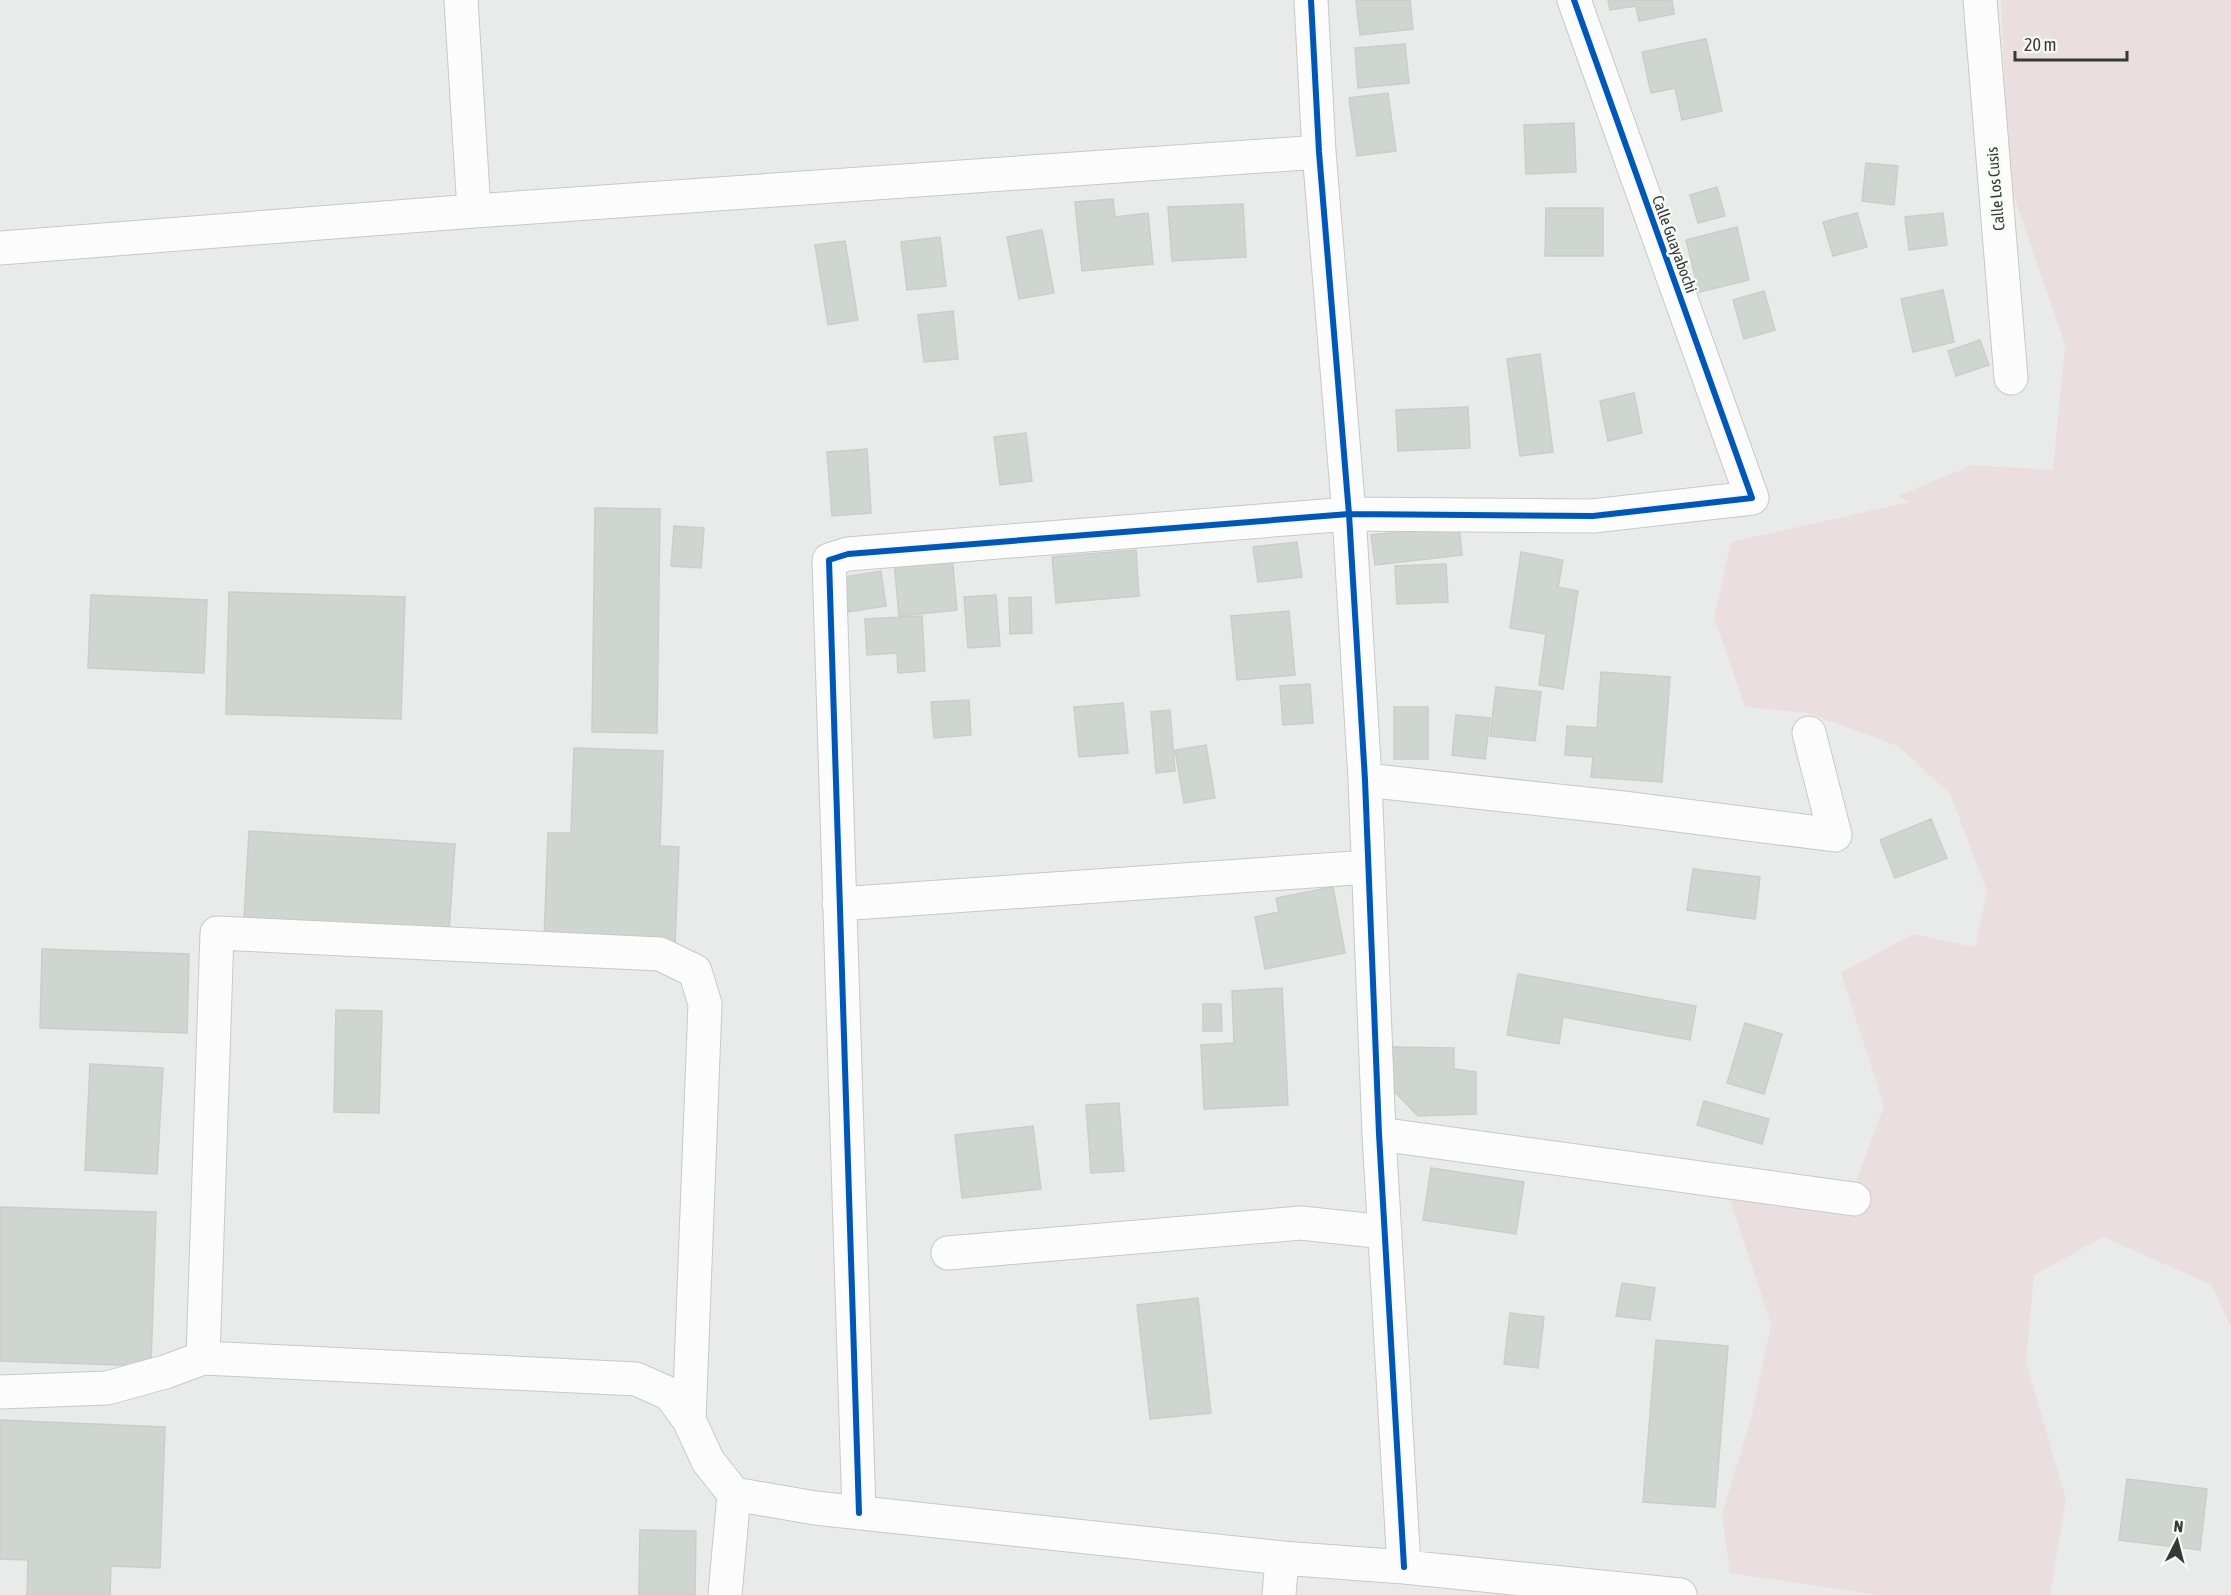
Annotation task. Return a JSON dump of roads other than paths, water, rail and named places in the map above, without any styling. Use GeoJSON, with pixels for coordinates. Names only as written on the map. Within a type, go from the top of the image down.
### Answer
{"type":"FeatureCollection","features":[{"type":"Feature","properties":{"kind":"street"},"geometry":{"type":"LineString","coordinates":[[461,0],[474,211]]}},
{"type":"Feature","properties":{"kind":"street"},"geometry":{"type":"LineString","coordinates":[[1311,0],[1319,152],[1349,514],[1365,780],[1379,1134],[1404,1567]]}},
{"type":"Feature","properties":{"kind":"street","name":"Calle Guayabochi"},"geometry":{"type":"LineString","coordinates":[[1349,514],[1593,516],[1752,498],[1574,0]]}},
{"type":"Feature","properties":{"kind":"street","name":"Calle Los Cusis"},"geometry":{"type":"LineString","coordinates":[[1980,0],[2011,378]]}},
{"type":"Feature","properties":{"kind":"street"},"geometry":{"type":"LineString","coordinates":[[0,248],[474,211],[1319,152]]}},
{"type":"Feature","properties":{"kind":"street"},"geometry":{"type":"LineString","coordinates":[[859,1513],[829,560],[848,554],[1349,514]]}},
{"type":"Feature","properties":{"kind":"street"},"geometry":{"type":"LineString","coordinates":[[1365,780],[1623,808],[1834,835],[1809,733]]}},
{"type":"Feature","properties":{"kind":"street"},"geometry":{"type":"LineString","coordinates":[[839,904],[1368,867]]}},
{"type":"Feature","properties":{"kind":"street"},"geometry":{"type":"LineString","coordinates":[[203,1358],[217,933],[660,954],[695,971],[705,1004],[689,1420]]}},
{"type":"Feature","properties":{"kind":"street"},"geometry":{"type":"LineString","coordinates":[[1379,1134],[1854,1199]]}},
{"type":"Feature","properties":{"kind":"street"},"geometry":{"type":"LineString","coordinates":[[948,1253],[1301,1223],[1385,1232]]}},
{"type":"Feature","properties":{"kind":"street"},"geometry":{"type":"LineString","coordinates":[[0,1392],[107,1388],[165,1372],[203,1358],[636,1379],[670,1394],[689,1420],[708,1461],[734,1494],[859,1513],[1282,1558],[1404,1567],[1680,1595]]}},
{"type":"Feature","properties":{"kind":"street"},"geometry":{"type":"LineString","coordinates":[[725,1595],[734,1494]]}},
{"type":"Feature","properties":{"kind":"street"},"geometry":{"type":"LineString","coordinates":[[1279,1595],[1282,1558]]}}]}
